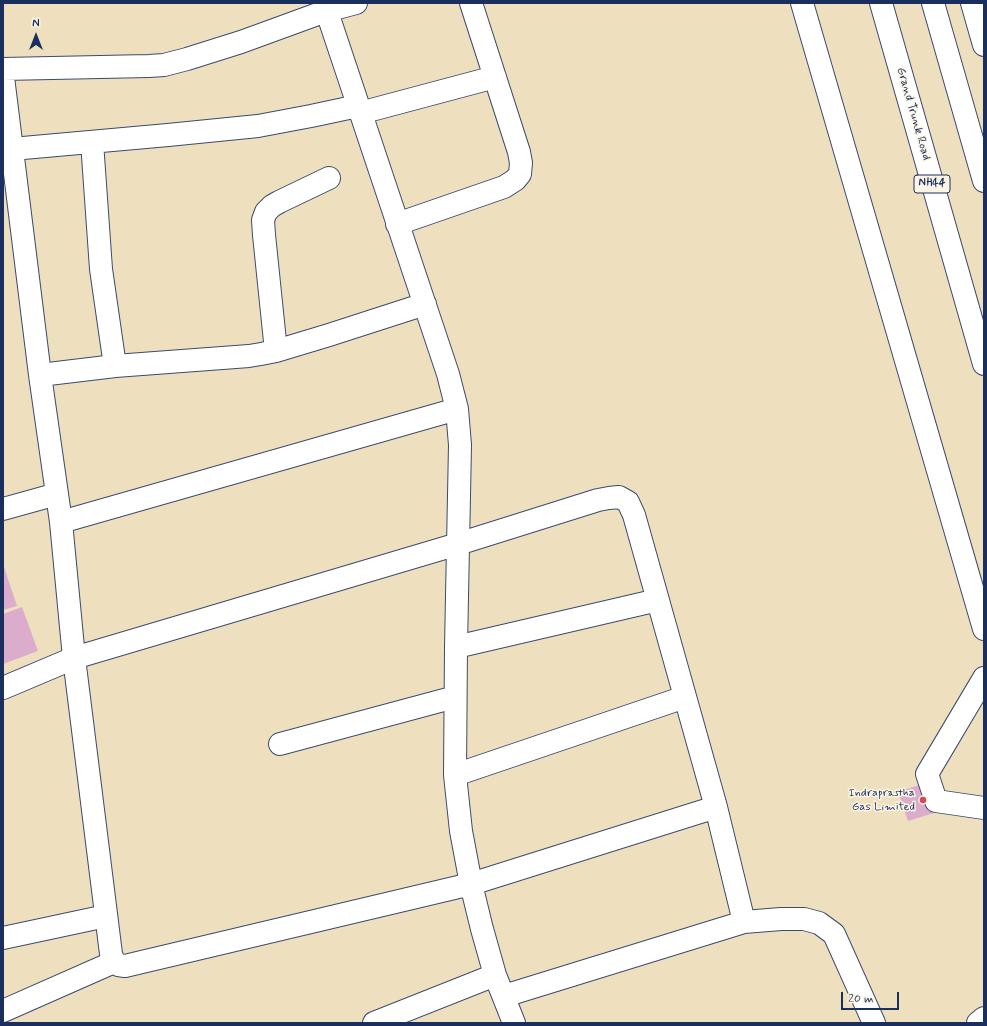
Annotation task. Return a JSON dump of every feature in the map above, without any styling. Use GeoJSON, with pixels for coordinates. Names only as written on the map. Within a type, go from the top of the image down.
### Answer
{"type":"FeatureCollection","features":[{"type":"Feature","properties":{"kind":"main road"},"geometry":{"type":"LineString","coordinates":[[3,69],[164,65],[241,42],[325,7],[356,3]]}},
{"type":"Feature","properties":{"kind":"main road"},"geometry":{"type":"LineString","coordinates":[[397,224],[504,187],[515,180],[520,174],[521,163],[518,152],[471,3]]}},
{"type":"Feature","properties":{"kind":"main road"},"geometry":{"type":"LineString","coordinates":[[802,3],[984,629]]}},
{"type":"Feature","properties":{"kind":"main road","name":"Grand Trunk Road"},"geometry":{"type":"LineString","coordinates":[[881,3],[984,364]]}},
{"type":"Feature","properties":{"kind":"main road"},"geometry":{"type":"LineString","coordinates":[[933,3],[984,181]]}},
{"type":"Feature","properties":{"kind":"main road"},"geometry":{"type":"LineString","coordinates":[[972,3],[984,45]]}},
{"type":"Feature","properties":{"kind":"main road"},"geometry":{"type":"LineString","coordinates":[[325,7],[448,374],[457,409],[460,444],[455,775],[461,831],[471,884],[495,975],[514,1023]]}},
{"type":"Feature","properties":{"kind":"main road"},"geometry":{"type":"LineString","coordinates":[[3,77],[40,375],[61,522],[74,658],[106,916],[111,954],[114,962],[118,965],[125,966],[471,884],[716,807]]}},
{"type":"Feature","properties":{"kind":"main road"},"geometry":{"type":"LineString","coordinates":[[12,149],[258,126],[310,116],[359,109],[495,77]]}},
{"type":"Feature","properties":{"kind":"main road"},"geometry":{"type":"LineString","coordinates":[[92,142],[101,269],[115,366]]}},
{"type":"Feature","properties":{"kind":"main road"},"geometry":{"type":"LineString","coordinates":[[276,351],[263,220],[266,212],[272,206],[329,178]]}},
{"type":"Feature","properties":{"kind":"main road"},"geometry":{"type":"LineString","coordinates":[[40,375],[115,366],[249,356],[276,351],[425,304]]}},
{"type":"Feature","properties":{"kind":"main road"},"geometry":{"type":"LineString","coordinates":[[61,522],[457,409]]}},
{"type":"Feature","properties":{"kind":"main road"},"geometry":{"type":"LineString","coordinates":[[3,509],[57,494]]}},
{"type":"Feature","properties":{"kind":"main road"},"geometry":{"type":"LineString","coordinates":[[3,688],[74,658],[458,544],[598,500],[619,497],[628,502],[634,515],[716,807],[744,922]]}},
{"type":"Feature","properties":{"kind":"main road"},"geometry":{"type":"LineString","coordinates":[[456,647],[658,600]]}},
{"type":"Feature","properties":{"kind":"main road"},"geometry":{"type":"LineString","coordinates":[[984,678],[928,774],[936,801],[984,808]]}},
{"type":"Feature","properties":{"kind":"main road"},"geometry":{"type":"LineString","coordinates":[[280,744],[455,697]]}},
{"type":"Feature","properties":{"kind":"main road"},"geometry":{"type":"LineString","coordinates":[[455,775],[685,697]]}},
{"type":"Feature","properties":{"kind":"main road"},"geometry":{"type":"LineString","coordinates":[[3,938],[106,916]]}},
{"type":"Feature","properties":{"kind":"main road"},"geometry":{"type":"LineString","coordinates":[[504,996],[744,922],[804,918],[819,923],[834,934],[874,1023]]}},
{"type":"Feature","properties":{"kind":"main road"},"geometry":{"type":"LineString","coordinates":[[3,1011],[114,962]]}},
{"type":"Feature","properties":{"kind":"main road"},"geometry":{"type":"LineString","coordinates":[[374,1023],[495,975]]}},
{"type":"Feature","properties":{"kind":"main road"},"geometry":{"type":"LineString","coordinates":[[978,1023],[984,1018]]}},
{"type":"Feature","properties":{"kind":"building"},"geometry":{"type":"Polygon","coordinates":[[[3,564],[17,606],[3,610],[3,564]]]}},
{"type":"Feature","properties":{"kind":"building"},"geometry":{"type":"Polygon","coordinates":[[[22,607],[38,651],[3,664],[3,614],[22,607]]]}},
{"type":"Feature","properties":{"kind":"building","name":"Indraprastha Gas Limited"},"geometry":{"type":"Polygon","coordinates":[[[937,779],[947,809],[908,821],[898,792],[937,779]]]}},
{"type":"Feature","properties":{"kind":"place","name":"Indraprastha Gas Limited"},"geometry":{"type":"Point","coordinates":[923,800]}}]}
